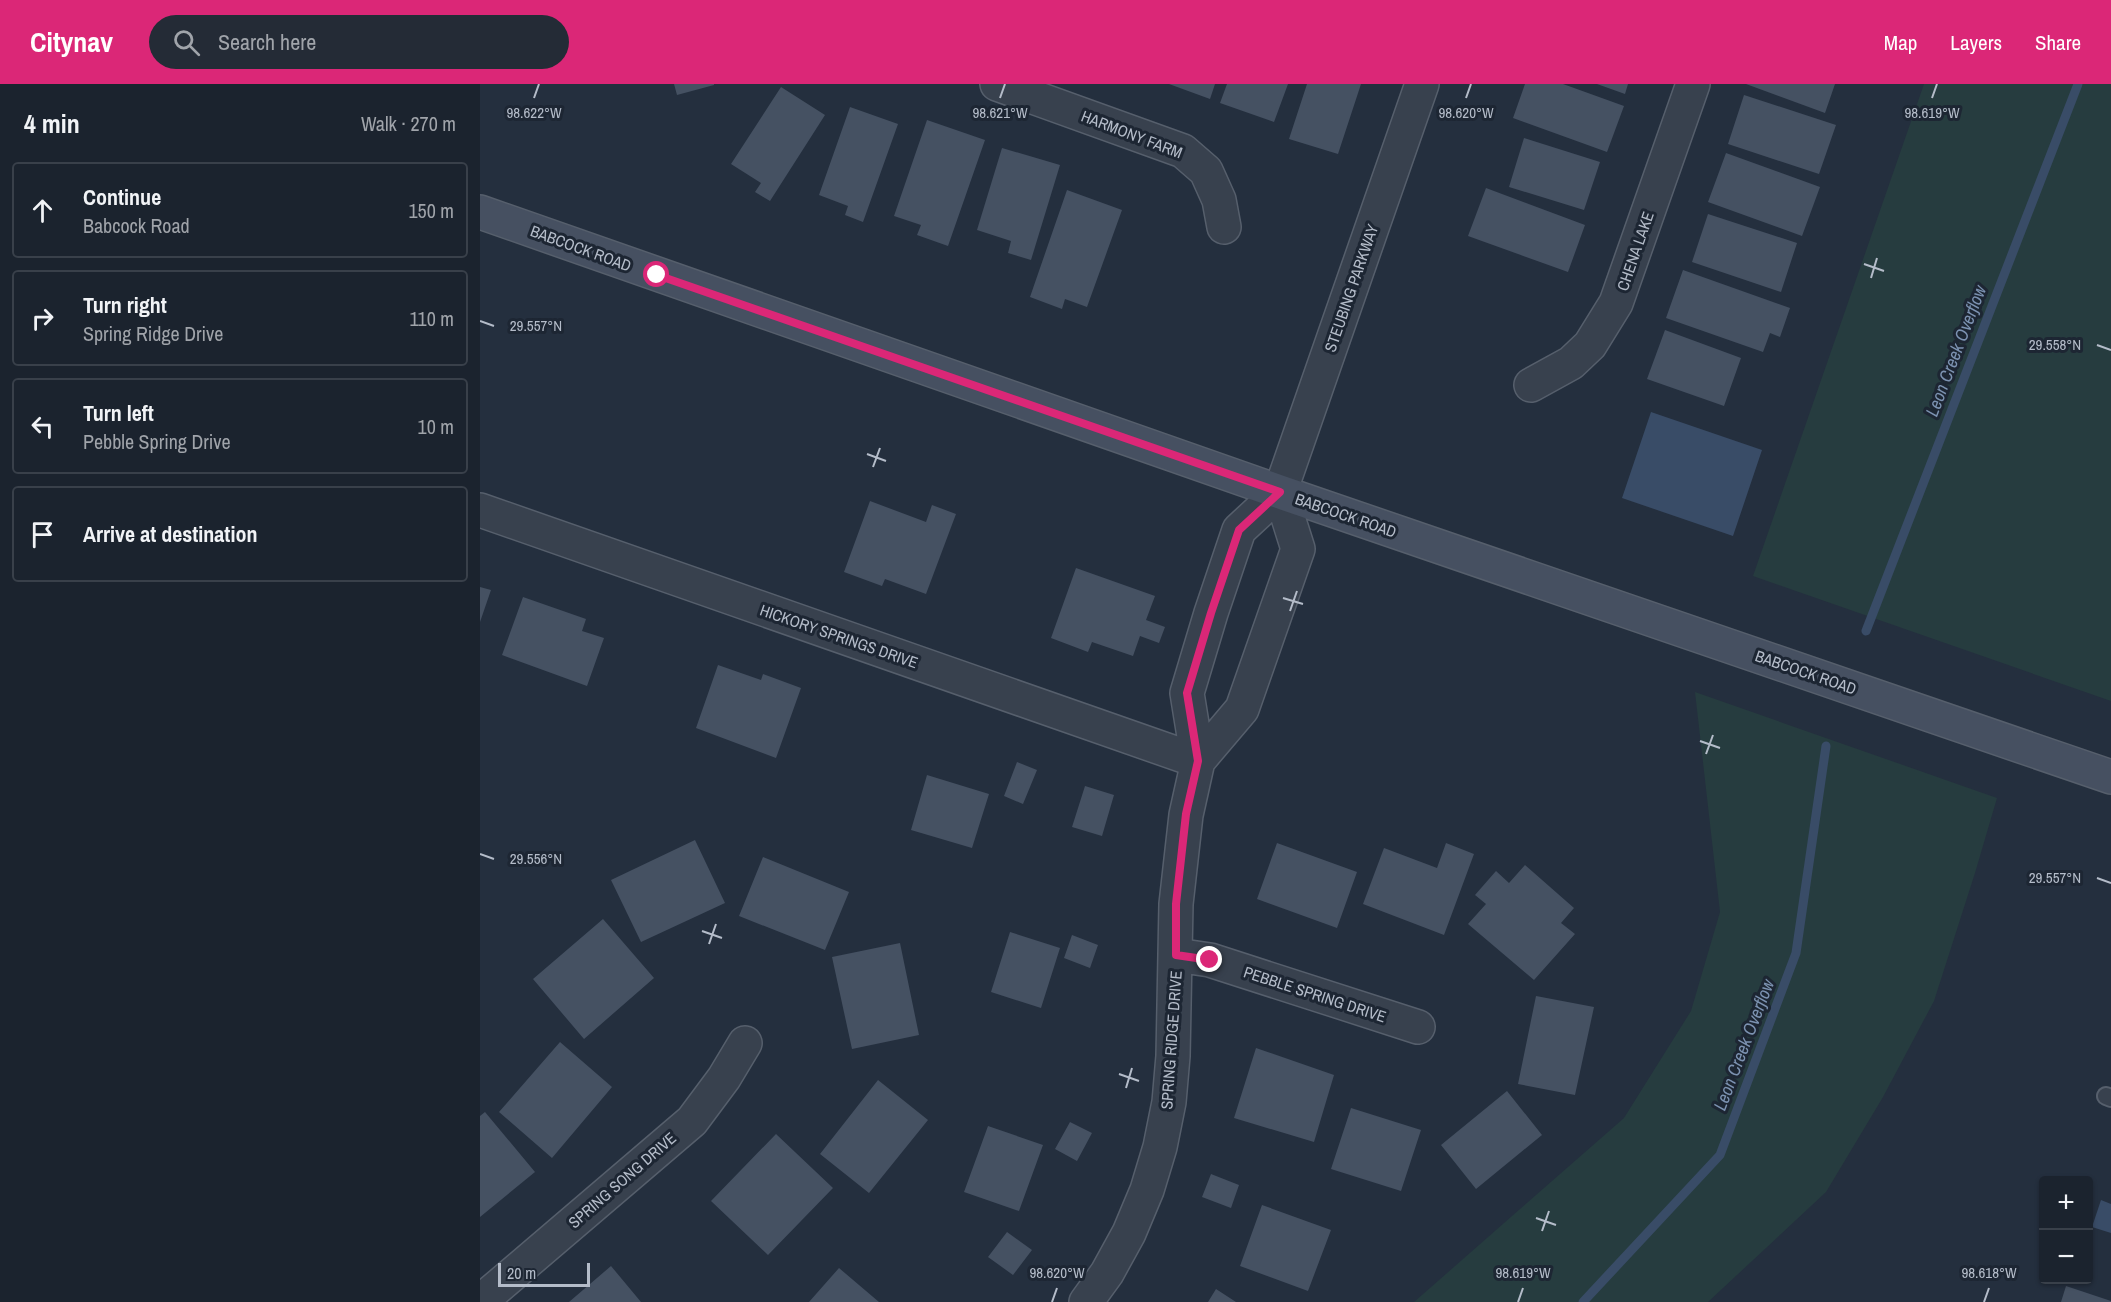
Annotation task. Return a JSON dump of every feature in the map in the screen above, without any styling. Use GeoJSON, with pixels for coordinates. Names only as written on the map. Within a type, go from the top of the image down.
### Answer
{"type":"FeatureCollection","features":[{"type":"Feature","properties":{"kind":"main road","name":"BABCOCK ROAD"},"geometry":{"type":"LineString","coordinates":[[480,212],[1280,492],[2111,777]]}},
{"type":"Feature","properties":{"kind":"street","name":"HARMONY FARM"},"geometry":{"type":"LineString","coordinates":[[997,84],[1183,151],[1206,171],[1219,200],[1224,227]]}},
{"type":"Feature","properties":{"kind":"street","name":"STEUBING PARKWAY"},"geometry":{"type":"LineString","coordinates":[[1280,492],[1422,84]]}},
{"type":"Feature","properties":{"kind":"street","name":"CHENA LAKE"},"geometry":{"type":"LineString","coordinates":[[1531,386],[1572,363],[1590,345],[1616,303],[1693,84]]}},
{"type":"Feature","properties":{"kind":"street","name":"SPRING RIDGE DRIVE"},"geometry":{"type":"LineString","coordinates":[[1086,1302],[1107,1273],[1129,1233],[1147,1191],[1160,1147],[1169,1102],[1173,1056],[1176,904],[1186,814],[1198,761],[1187,693],[1239,530],[1280,492],[1298,549],[1242,709],[1198,761]]}},
{"type":"Feature","properties":{"kind":"street","name":"HICKORY SPRINGS DRIVE"},"geometry":{"type":"LineString","coordinates":[[480,510],[1198,761]]}},
{"type":"Feature","properties":{"kind":"street","name":"PEBBLE SPRING DRIVE"},"geometry":{"type":"LineString","coordinates":[[1176,955],[1210,960],[1418,1027]]}},
{"type":"Feature","properties":{"kind":"street","name":"SPRING SONG DRIVE"},"geometry":{"type":"LineString","coordinates":[[480,1302],[692,1120],[724,1078],[745,1043]]}},
{"type":"Feature","properties":{"kind":"green space"},"geometry":{"type":"Polygon","coordinates":[[[1924,84],[2111,84],[2111,701],[1753,576],[1924,84]]]}},
{"type":"Feature","properties":{"kind":"green space"},"geometry":{"type":"Polygon","coordinates":[[[1695,692],[1997,798],[1934,1001],[1883,1097],[1826,1192],[1708,1302],[1414,1302],[1624,1118],[1691,1011],[1720,912],[1695,692]]]}},
{"type":"Feature","properties":{"kind":"water"},"geometry":{"type":"Polygon","coordinates":[[[1651,412],[1762,450],[1733,536],[1622,498],[1651,412]]]}},
{"type":"Feature","properties":{"kind":"water"},"geometry":{"type":"Polygon","coordinates":[[[2101,1200],[2111,1204],[2111,1233],[2093,1227],[2101,1200]]]}},
{"type":"Feature","properties":{"kind":"building"},"geometry":{"type":"Polygon","coordinates":[[[674,84],[714,84],[714,85],[677,95],[674,84]]]}},
{"type":"Feature","properties":{"kind":"building"},"geometry":{"type":"Polygon","coordinates":[[[1169,84],[1215,84],[1210,99],[1169,84]]]}},
{"type":"Feature","properties":{"kind":"building"},"geometry":{"type":"Polygon","coordinates":[[[1227,84],[1288,84],[1274,122],[1220,103],[1227,84]]]}},
{"type":"Feature","properties":{"kind":"building"},"geometry":{"type":"Polygon","coordinates":[[[1307,84],[1361,84],[1338,154],[1289,139],[1307,84]]]}},
{"type":"Feature","properties":{"kind":"building"},"geometry":{"type":"Polygon","coordinates":[[[1525,84],[1563,84],[1624,106],[1607,152],[1513,118],[1525,84]]]}},
{"type":"Feature","properties":{"kind":"building"},"geometry":{"type":"Polygon","coordinates":[[[1597,84],[1628,84],[1625,94],[1597,84]]]}},
{"type":"Feature","properties":{"kind":"building"},"geometry":{"type":"Polygon","coordinates":[[[1746,84],[1835,84],[1825,113],[1746,84]]]}},
{"type":"Feature","properties":{"kind":"building"},"geometry":{"type":"Polygon","coordinates":[[[781,87],[825,115],[770,201],[755,192],[761,183],[731,164],[781,87]]]}},
{"type":"Feature","properties":{"kind":"building"},"geometry":{"type":"Polygon","coordinates":[[[1744,95],[1836,125],[1819,174],[1728,144],[1744,95]]]}},
{"type":"Feature","properties":{"kind":"building"},"geometry":{"type":"Polygon","coordinates":[[[850,107],[898,124],[863,222],[845,215],[848,206],[819,195],[850,107]]]}},
{"type":"Feature","properties":{"kind":"building"},"geometry":{"type":"Polygon","coordinates":[[[927,120],[985,140],[948,246],[917,235],[921,225],[894,216],[927,120]]]}},
{"type":"Feature","properties":{"kind":"building"},"geometry":{"type":"Polygon","coordinates":[[[1524,138],[1600,162],[1584,210],[1509,187],[1524,138]]]}},
{"type":"Feature","properties":{"kind":"building"},"geometry":{"type":"Polygon","coordinates":[[[1002,148],[1060,165],[1031,260],[1008,253],[1011,241],[977,230],[1002,148]]]}},
{"type":"Feature","properties":{"kind":"building"},"geometry":{"type":"Polygon","coordinates":[[[1726,153],[1820,187],[1802,236],[1708,202],[1726,153]]]}},
{"type":"Feature","properties":{"kind":"building"},"geometry":{"type":"Polygon","coordinates":[[[1486,188],[1585,225],[1568,272],[1468,236],[1486,188]]]}},
{"type":"Feature","properties":{"kind":"building"},"geometry":{"type":"Polygon","coordinates":[[[1067,190],[1122,210],[1087,307],[1065,299],[1062,309],[1030,297],[1067,190]]]}},
{"type":"Feature","properties":{"kind":"building"},"geometry":{"type":"Polygon","coordinates":[[[1708,214],[1797,243],[1781,292],[1692,262],[1708,214]]]}},
{"type":"Feature","properties":{"kind":"building"},"geometry":{"type":"Polygon","coordinates":[[[1683,270],[1790,308],[1780,337],[1770,333],[1763,352],[1666,318],[1683,270]]]}},
{"type":"Feature","properties":{"kind":"building"},"geometry":{"type":"Polygon","coordinates":[[[1665,330],[1741,358],[1724,406],[1647,379],[1665,330]]]}},
{"type":"Feature","properties":{"kind":"building"},"geometry":{"type":"Polygon","coordinates":[[[870,501],[926,522],[932,505],[956,514],[926,594],[885,579],[882,586],[844,572],[870,501]]]}},
{"type":"Feature","properties":{"kind":"building"},"geometry":{"type":"Polygon","coordinates":[[[1076,568],[1155,596],[1146,620],[1165,627],[1159,643],[1140,636],[1133,656],[1092,642],[1088,652],[1051,638],[1076,568]]]}},
{"type":"Feature","properties":{"kind":"building"},"geometry":{"type":"Polygon","coordinates":[[[480,587],[491,590],[480,622],[480,587]]]}},
{"type":"Feature","properties":{"kind":"building"},"geometry":{"type":"Polygon","coordinates":[[[523,597],[586,619],[582,631],[604,638],[587,686],[502,655],[523,597]]]}},
{"type":"Feature","properties":{"kind":"building"},"geometry":{"type":"Polygon","coordinates":[[[718,665],[761,680],[763,674],[801,688],[776,758],[696,728],[718,665]]]}},
{"type":"Feature","properties":{"kind":"building"},"geometry":{"type":"Polygon","coordinates":[[[1017,762],[1037,770],[1023,804],[1004,796],[1017,762]]]}},
{"type":"Feature","properties":{"kind":"building"},"geometry":{"type":"Polygon","coordinates":[[[927,775],[989,794],[972,848],[911,830],[927,775]]]}},
{"type":"Feature","properties":{"kind":"building"},"geometry":{"type":"Polygon","coordinates":[[[1085,786],[1114,795],[1102,836],[1072,827],[1085,786]]]}},
{"type":"Feature","properties":{"kind":"building"},"geometry":{"type":"Polygon","coordinates":[[[695,840],[725,903],[641,942],[611,880],[695,840]]]}},
{"type":"Feature","properties":{"kind":"building"},"geometry":{"type":"Polygon","coordinates":[[[1277,843],[1357,872],[1337,928],[1257,899],[1277,843]]]}},
{"type":"Feature","properties":{"kind":"building"},"geometry":{"type":"Polygon","coordinates":[[[1446,843],[1474,854],[1444,935],[1363,904],[1384,848],[1437,868],[1446,843]]]}},
{"type":"Feature","properties":{"kind":"building"},"geometry":{"type":"Polygon","coordinates":[[[763,857],[849,892],[825,950],[739,916],[763,857]]]}},
{"type":"Feature","properties":{"kind":"building"},"geometry":{"type":"Polygon","coordinates":[[[1525,865],[1574,908],[1561,923],[1575,934],[1534,980],[1468,924],[1486,904],[1475,895],[1496,871],[1509,883],[1525,865]]]}},
{"type":"Feature","properties":{"kind":"building"},"geometry":{"type":"Polygon","coordinates":[[[603,919],[654,978],[584,1039],[533,979],[603,919]]]}},
{"type":"Feature","properties":{"kind":"building"},"geometry":{"type":"Polygon","coordinates":[[[1010,932],[1060,948],[1041,1008],[991,992],[1010,932]]]}},
{"type":"Feature","properties":{"kind":"building"},"geometry":{"type":"Polygon","coordinates":[[[1072,935],[1098,945],[1090,968],[1064,958],[1072,935]]]}},
{"type":"Feature","properties":{"kind":"building"},"geometry":{"type":"Polygon","coordinates":[[[900,943],[919,1035],[852,1049],[832,957],[900,943]]]}},
{"type":"Feature","properties":{"kind":"building"},"geometry":{"type":"Polygon","coordinates":[[[1536,996],[1594,1007],[1575,1095],[1518,1084],[1536,996]]]}},
{"type":"Feature","properties":{"kind":"building"},"geometry":{"type":"Polygon","coordinates":[[[560,1042],[612,1087],[552,1158],[499,1112],[560,1042]]]}},
{"type":"Feature","properties":{"kind":"building"},"geometry":{"type":"Polygon","coordinates":[[[1256,1048],[1334,1075],[1314,1142],[1234,1118],[1256,1048]]]}},
{"type":"Feature","properties":{"kind":"building"},"geometry":{"type":"Polygon","coordinates":[[[878,1080],[928,1120],[869,1193],[820,1154],[878,1080]]]}},
{"type":"Feature","properties":{"kind":"building"},"geometry":{"type":"Polygon","coordinates":[[[1507,1091],[1542,1135],[1476,1189],[1441,1145],[1507,1091]]]}},
{"type":"Feature","properties":{"kind":"building"},"geometry":{"type":"Polygon","coordinates":[[[1351,1108],[1421,1130],[1401,1191],[1331,1169],[1351,1108]]]}},
{"type":"Feature","properties":{"kind":"building"},"geometry":{"type":"Polygon","coordinates":[[[485,1112],[535,1172],[480,1217],[480,1116],[485,1112]]]}},
{"type":"Feature","properties":{"kind":"building"},"geometry":{"type":"Polygon","coordinates":[[[1070,1122],[1092,1133],[1077,1161],[1055,1149],[1070,1122]]]}},
{"type":"Feature","properties":{"kind":"building"},"geometry":{"type":"Polygon","coordinates":[[[988,1126],[1043,1145],[1019,1211],[964,1192],[988,1126]]]}},
{"type":"Feature","properties":{"kind":"building"},"geometry":{"type":"Polygon","coordinates":[[[776,1134],[833,1188],[768,1255],[711,1201],[776,1134]]]}},
{"type":"Feature","properties":{"kind":"building"},"geometry":{"type":"Polygon","coordinates":[[[1211,1174],[1239,1185],[1231,1208],[1202,1197],[1211,1174]]]}},
{"type":"Feature","properties":{"kind":"building"},"geometry":{"type":"Polygon","coordinates":[[[1262,1205],[1331,1230],[1308,1291],[1240,1266],[1262,1205]]]}},
{"type":"Feature","properties":{"kind":"building"},"geometry":{"type":"Polygon","coordinates":[[[1007,1232],[1032,1250],[1013,1275],[988,1257],[1007,1232]]]}},
{"type":"Feature","properties":{"kind":"building"},"geometry":{"type":"Polygon","coordinates":[[[611,1266],[641,1302],[569,1302],[611,1266]]]}},
{"type":"Feature","properties":{"kind":"building"},"geometry":{"type":"Polygon","coordinates":[[[839,1268],[879,1302],[809,1302],[839,1268]]]}},
{"type":"Feature","properties":{"kind":"building"},"geometry":{"type":"Polygon","coordinates":[[[2066,1286],[2111,1301],[2111,1302],[2061,1302],[2066,1286]]]}},
{"type":"Feature","properties":{"kind":"building"},"geometry":{"type":"Polygon","coordinates":[[[1216,1289],[1236,1302],[1208,1302],[1216,1289]]]}},
{"type":"Feature","properties":{"kind":"waterway","name":"Leon Creek Overflow"},"geometry":{"type":"LineString","coordinates":[[1866,631],[2078,84]]}},
{"type":"Feature","properties":{"kind":"waterway","name":"Leon Creek Overflow"},"geometry":{"type":"LineString","coordinates":[[1583,1302],[1720,1155],[1796,953],[1826,746]]}},
{"type":"Feature","properties":{"kind":"route"},"geometry":{"type":"LineString","coordinates":[[657,275],[1280,492],[1239,530],[1187,693],[1198,761],[1186,814],[1176,904],[1176,955],[1210,960]]}}]}
